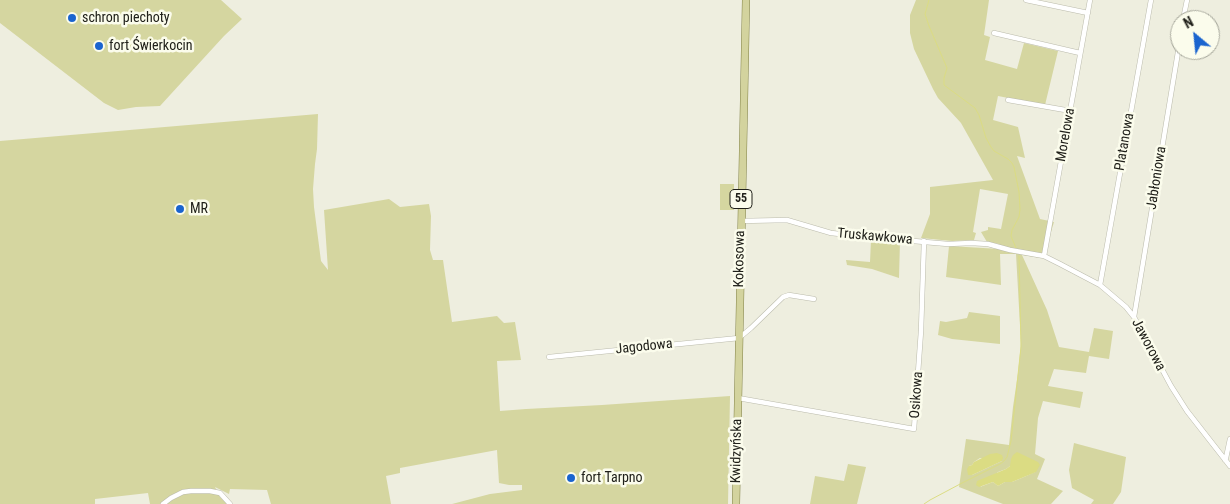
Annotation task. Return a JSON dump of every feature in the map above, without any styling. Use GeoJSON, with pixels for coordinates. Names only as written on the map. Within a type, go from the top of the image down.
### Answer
{"type":"FeatureCollection","features":[{"type":"Feature","properties":{"kind":"main road","name":"Kokosowa"},"geometry":{"type":"LineString","coordinates":[[738,398],[746,0]]}},
{"type":"Feature","properties":{"kind":"main road","name":"Kwidzyńska"},"geometry":{"type":"LineString","coordinates":[[736,504],[738,398]]}},
{"type":"Feature","properties":{"kind":"street"},"geometry":{"type":"LineString","coordinates":[[1026,0],[1088,13]]}},
{"type":"Feature","properties":{"kind":"street","name":"Morelowa"},"geometry":{"type":"LineString","coordinates":[[1044,256],[1090,0]]}},
{"type":"Feature","properties":{"kind":"street","name":"Platanowa"},"geometry":{"type":"LineString","coordinates":[[1100,285],[1151,0]]}},
{"type":"Feature","properties":{"kind":"street"},"geometry":{"type":"LineString","coordinates":[[994,33],[1080,53]]}},
{"type":"Feature","properties":{"kind":"street","name":"Jabłoniowa"},"geometry":{"type":"LineString","coordinates":[[1134,317],[1177,60]]}},
{"type":"Feature","properties":{"kind":"street"},"geometry":{"type":"LineString","coordinates":[[1008,100],[1071,111]]}},
{"type":"Feature","properties":{"kind":"street","name":"Truskawkowa"},"geometry":{"type":"LineString","coordinates":[[741,222],[787,220],[831,233],[948,244],[981,243],[1010,250]]}},
{"type":"Feature","properties":{"kind":"street","name":"Osikowa"},"geometry":{"type":"LineString","coordinates":[[738,398],[914,429],[921,331],[924,241]]}},
{"type":"Feature","properties":{"kind":"street","name":"Jaworowa"},"geometry":{"type":"LineString","coordinates":[[1010,250],[1044,256],[1100,285],[1126,307],[1134,317],[1171,386],[1187,411],[1230,466]]}},
{"type":"Feature","properties":{"kind":"street"},"geometry":{"type":"LineString","coordinates":[[739,338],[782,297],[789,294],[814,299]]}},
{"type":"Feature","properties":{"kind":"street","name":"Jagodowa"},"geometry":{"type":"LineString","coordinates":[[549,357],[739,338]]}},
{"type":"Feature","properties":{"kind":"street"},"geometry":{"type":"LineString","coordinates":[[1225,460],[1230,439]]}},
{"type":"Feature","properties":{"kind":"street"},"geometry":{"type":"LineString","coordinates":[[163,504],[183,492],[210,491],[220,493],[230,504]]}},
{"type":"Feature","properties":{"kind":"green space"},"geometry":{"type":"Polygon","coordinates":[[[0,0],[221,0],[242,19],[160,106],[118,110],[104,103],[0,23],[0,0]]]}},
{"type":"Feature","properties":{"kind":"green space"},"geometry":{"type":"Polygon","coordinates":[[[916,0],[989,0],[984,35],[990,37],[985,60],[1017,69],[1024,43],[1058,51],[1045,105],[998,96],[993,120],[1018,127],[1025,158],[1017,156],[1040,219],[1054,222],[1041,258],[1022,255],[1047,310],[1059,347],[1089,352],[1094,328],[1113,331],[1109,359],[1089,356],[1086,373],[1054,369],[1048,386],[1083,392],[1080,408],[1043,401],[1038,418],[1035,454],[1045,459],[1037,479],[1063,491],[1051,504],[1003,504],[959,487],[966,439],[1009,445],[1021,343],[1016,254],[1000,254],[1001,285],[946,277],[949,246],[1000,249],[999,244],[987,242],[981,232],[988,230],[988,227],[1001,229],[1008,194],[980,189],[973,232],[976,233],[974,240],[952,241],[921,238],[930,214],[930,187],[993,180],[961,123],[938,98],[933,89],[914,49],[910,33],[910,15],[916,0]],[[980,458],[969,466],[972,475],[1002,461],[980,458]],[[1010,466],[998,472],[980,487],[993,482],[998,486],[1035,472],[1010,466]]]}},
{"type":"Feature","properties":{"kind":"green space"},"geometry":{"type":"Polygon","coordinates":[[[318,114],[313,189],[314,207],[321,261],[328,270],[324,210],[389,199],[400,207],[429,204],[431,216],[430,250],[433,260],[443,260],[452,322],[497,316],[504,323],[515,322],[521,360],[497,361],[500,411],[730,396],[728,504],[452,504],[490,494],[522,490],[522,485],[499,483],[497,450],[400,468],[400,473],[386,476],[391,504],[271,504],[267,490],[230,489],[229,494],[215,487],[220,497],[227,504],[150,504],[148,493],[95,499],[95,504],[0,504],[0,141],[318,114]]]}},
{"type":"Feature","properties":{"kind":"green space"},"geometry":{"type":"Polygon","coordinates":[[[720,184],[734,184],[734,210],[720,210],[720,184]]]}},
{"type":"Feature","properties":{"kind":"green space"},"geometry":{"type":"Polygon","coordinates":[[[871,240],[900,241],[899,278],[872,269],[847,265],[846,260],[870,262],[871,240]]]}},
{"type":"Feature","properties":{"kind":"green space"},"geometry":{"type":"Polygon","coordinates":[[[969,312],[1000,316],[1000,344],[952,339],[938,335],[940,321],[946,322],[967,318],[969,312]]]}},
{"type":"Feature","properties":{"kind":"green space"},"geometry":{"type":"Polygon","coordinates":[[[1074,443],[1126,457],[1121,492],[1113,504],[1091,504],[1094,500],[1072,488],[1069,470],[1074,443]]]}},
{"type":"Feature","properties":{"kind":"green space"},"geometry":{"type":"Polygon","coordinates":[[[848,464],[866,467],[857,504],[810,504],[815,476],[844,481],[848,464]]]}},
{"type":"Feature","properties":{"kind":"shaded area"},"geometry":{"type":"Polygon","coordinates":[[[1017,452],[1038,462],[1040,465],[1036,472],[998,486],[993,482],[979,487],[976,485],[977,481],[1010,466],[1013,455],[1017,452]]]}},
{"type":"Feature","properties":{"kind":"shaded area"},"geometry":{"type":"Polygon","coordinates":[[[997,453],[1002,455],[1002,461],[972,475],[968,475],[967,469],[974,462],[990,454],[997,453]]]}},
{"type":"Feature","properties":{"kind":"waterway"},"geometry":{"type":"LineString","coordinates":[[929,0],[925,14],[947,68],[944,85],[975,108],[991,147],[994,151],[1008,159],[1014,167],[1020,209],[1019,217],[1011,236],[1016,248]]}},
{"type":"Feature","properties":{"kind":"waterway"},"geometry":{"type":"LineString","coordinates":[[924,504],[1000,464],[1007,457],[1011,441],[1021,347],[1019,256]]}},
{"type":"Feature","properties":{"kind":"place","name":"schron piechoty"},"geometry":{"type":"Point","coordinates":[72,18]}},
{"type":"Feature","properties":{"kind":"place","name":"fort Świerkocin"},"geometry":{"type":"Point","coordinates":[99,46]}},
{"type":"Feature","properties":{"kind":"place","name":"MR"},"geometry":{"type":"Point","coordinates":[180,209]}},
{"type":"Feature","properties":{"kind":"place","name":"fort Tarpno"},"geometry":{"type":"Point","coordinates":[571,478]}}]}
